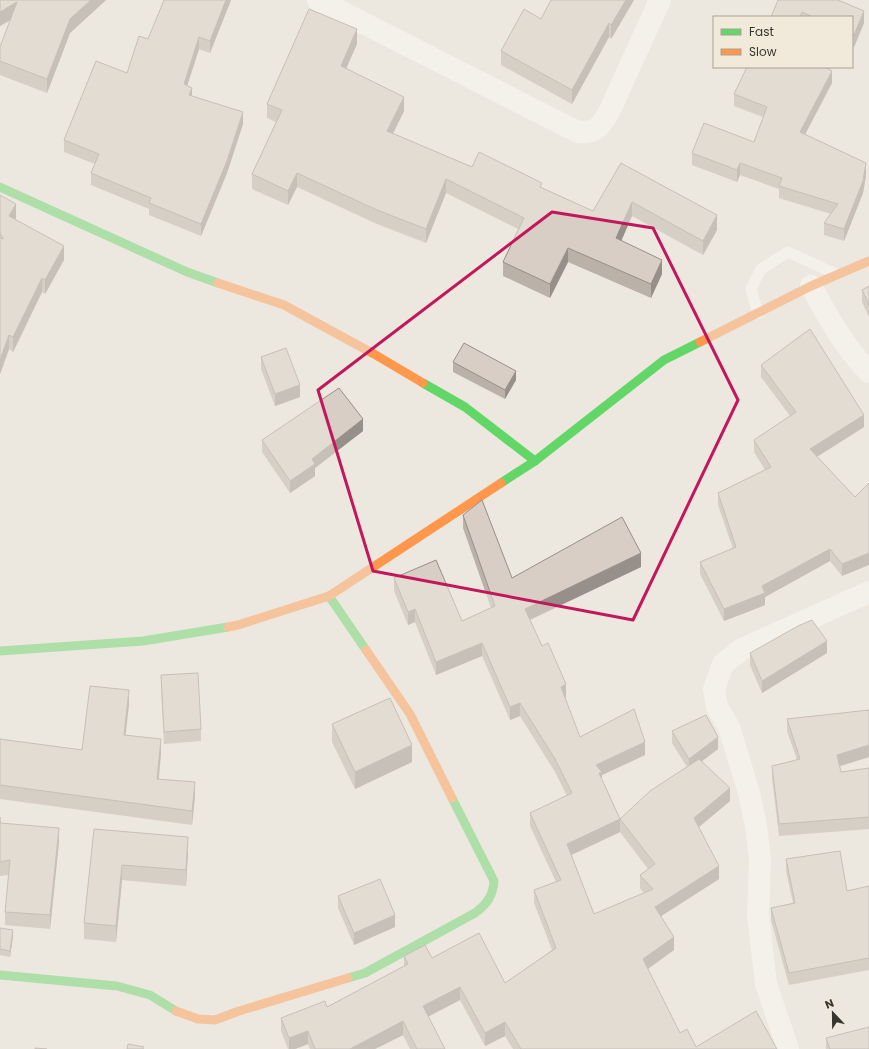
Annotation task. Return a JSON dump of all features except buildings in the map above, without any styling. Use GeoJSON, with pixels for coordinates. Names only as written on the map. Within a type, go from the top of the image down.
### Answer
{"type":"FeatureCollection","features":[{"type":"Feature","properties":{"kind":"street"},"geometry":{"type":"LineString","coordinates":[[318,0],[578,132],[589,132],[600,127],[609,112],[660,0]]}},
{"type":"Feature","properties":{"kind":"street"},"geometry":{"type":"LineString","coordinates":[[0,187],[187,272],[284,305],[374,354],[465,407],[535,461]]}},
{"type":"Feature","properties":{"kind":"street"},"geometry":{"type":"LineString","coordinates":[[0,651],[143,641],[238,625],[329,596],[535,461],[664,360],[811,286],[869,261]]}},
{"type":"Feature","properties":{"kind":"street"},"geometry":{"type":"LineString","coordinates":[[811,286],[837,333],[860,364],[869,372]]}},
{"type":"Feature","properties":{"kind":"street"},"geometry":{"type":"LineString","coordinates":[[788,1049],[766,984],[758,915],[760,859],[752,806],[729,727],[717,707],[714,688],[723,664],[742,649],[869,592]]}},
{"type":"Feature","properties":{"kind":"street"},"geometry":{"type":"LineString","coordinates":[[0,975],[116,986],[150,995],[176,1011],[198,1019],[215,1020],[239,1011],[365,973],[475,913],[489,902],[493,891],[494,881],[410,714],[329,596]]}},
{"type":"Feature","properties":{"kind":"lane"},"geometry":{"type":"LineString","coordinates":[[758,313],[751,289],[761,269],[788,252],[837,275]]}},
{"type":"Feature","properties":{"kind":"highlighted area"},"geometry":{"type":"Polygon","coordinates":[[[552,212],[653,228],[738,400],[633,620],[373,571],[318,390],[552,212]]]}},
{"type":"Feature","properties":{"kind":"traffic: fast"},"geometry":{"type":"LineString","coordinates":[[0,187],[187,272],[218,283]]}},
{"type":"Feature","properties":{"kind":"traffic: fast"},"geometry":{"type":"LineString","coordinates":[[501,483],[535,461],[664,360],[700,342]]}},
{"type":"Feature","properties":{"kind":"traffic: fast"},"geometry":{"type":"LineString","coordinates":[[423,383],[465,407],[535,461]]}},
{"type":"Feature","properties":{"kind":"traffic: fast"},"geometry":{"type":"LineString","coordinates":[[329,596],[366,650]]}},
{"type":"Feature","properties":{"kind":"traffic: fast"},"geometry":{"type":"LineString","coordinates":[[0,651],[143,641],[228,627]]}},
{"type":"Feature","properties":{"kind":"traffic: fast"},"geometry":{"type":"LineString","coordinates":[[348,978],[365,973],[475,913],[489,899],[494,881],[452,798]]}},
{"type":"Feature","properties":{"kind":"traffic: fast"},"geometry":{"type":"LineString","coordinates":[[0,975],[117,986],[150,995],[176,1011]]}},
{"type":"Feature","properties":{"kind":"traffic: slow"},"geometry":{"type":"LineString","coordinates":[[700,342],[811,286],[869,261]]}},
{"type":"Feature","properties":{"kind":"traffic: slow"},"geometry":{"type":"LineString","coordinates":[[218,283],[284,305],[374,354],[423,383]]}},
{"type":"Feature","properties":{"kind":"traffic: slow"},"geometry":{"type":"LineString","coordinates":[[228,627],[329,596],[501,483]]}},
{"type":"Feature","properties":{"kind":"traffic: slow"},"geometry":{"type":"LineString","coordinates":[[366,650],[410,714],[452,798]]}},
{"type":"Feature","properties":{"kind":"traffic: slow"},"geometry":{"type":"LineString","coordinates":[[176,1011],[198,1019],[215,1020],[239,1011],[348,978]]}}]}
